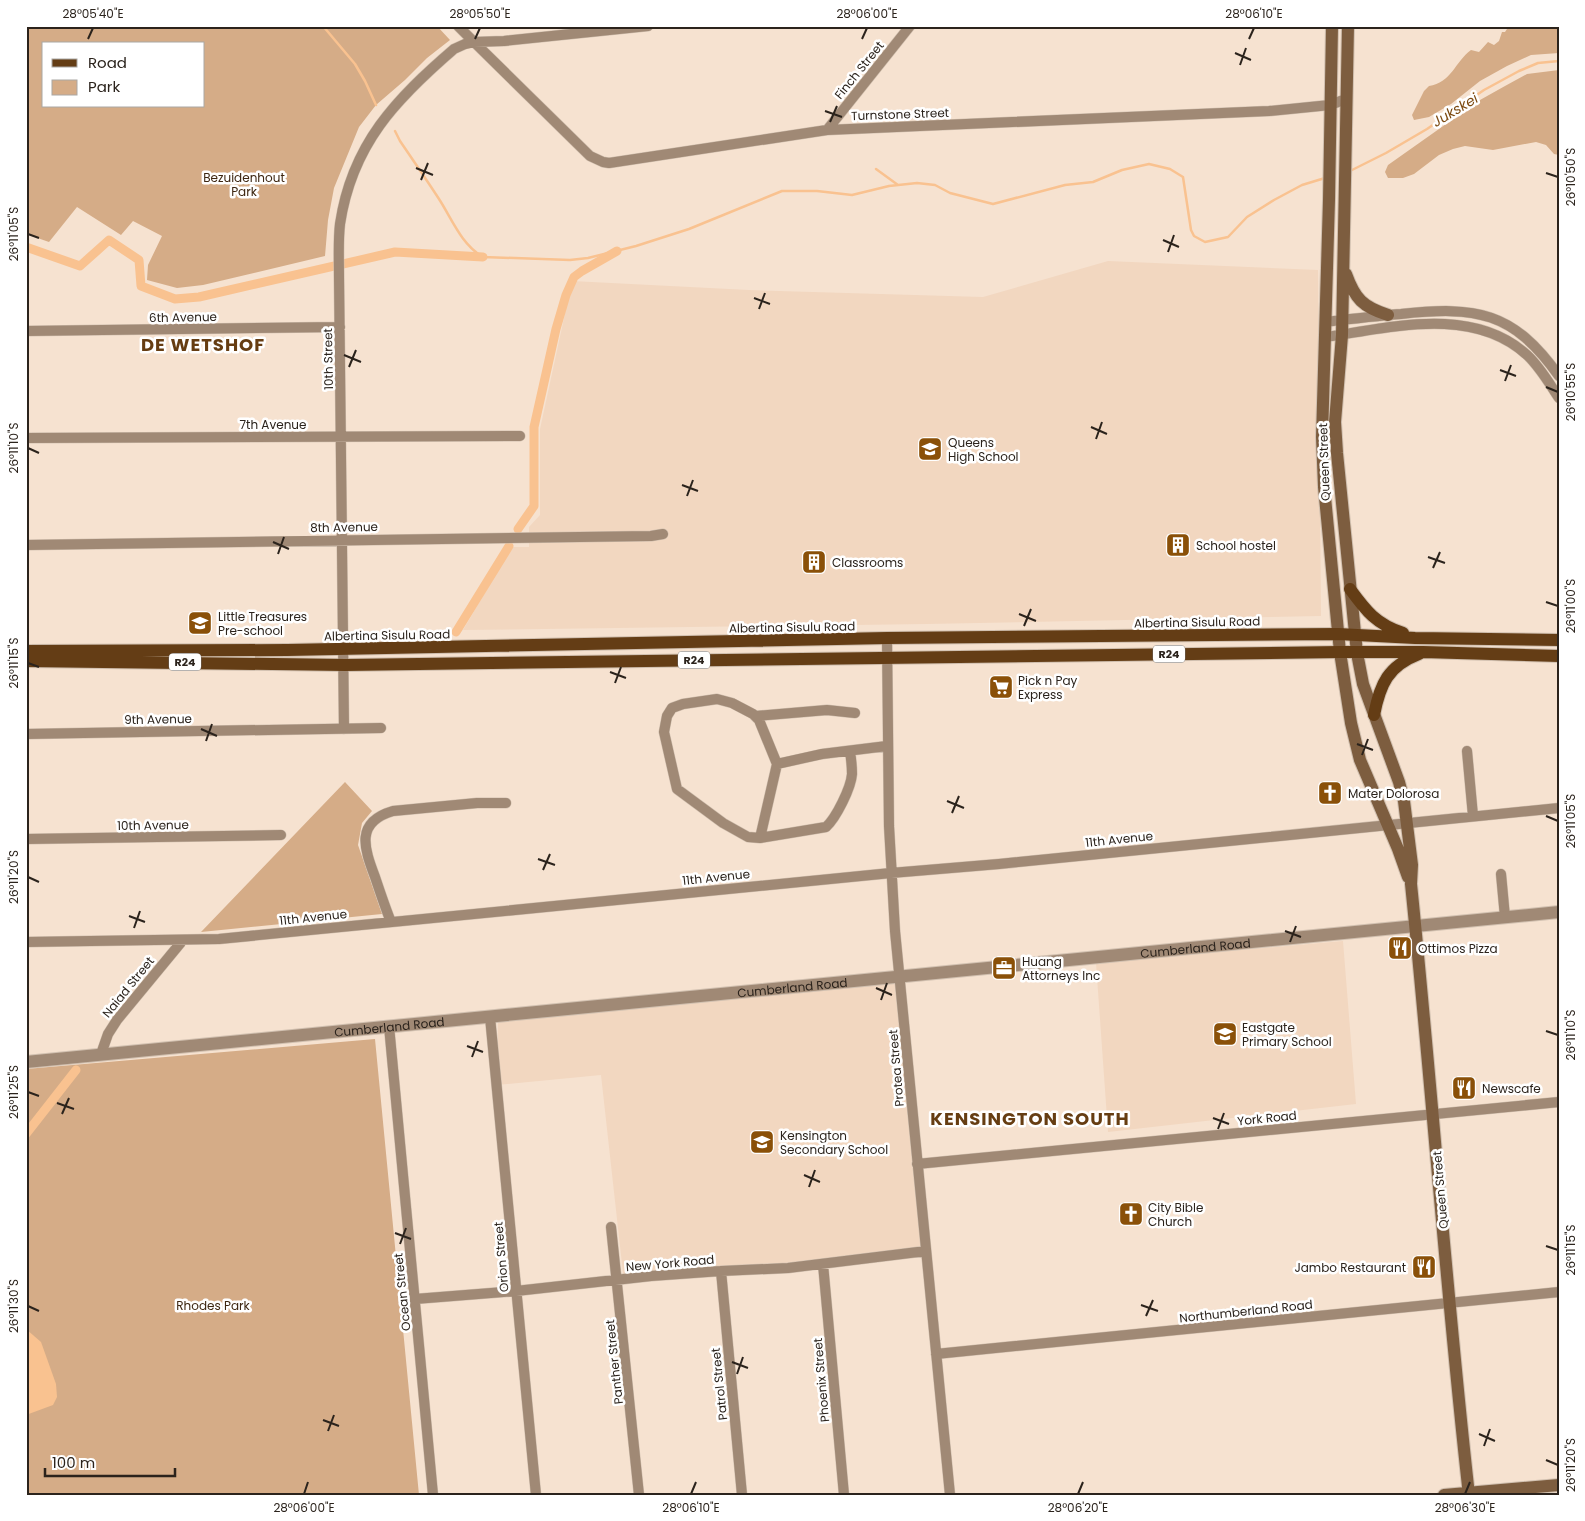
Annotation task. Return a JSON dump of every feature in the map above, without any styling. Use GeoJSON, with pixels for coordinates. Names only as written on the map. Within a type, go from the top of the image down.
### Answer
{"type":"FeatureCollection","features":[{"type":"Feature","properties":{"kind":"main road","name":"Queen Street"},"geometry":{"type":"LineString","coordinates":[[1332,26],[1323,466],[1338,634],[1356,746],[1411,884]]}},
{"type":"Feature","properties":{"kind":"main road","name":"Queen Street"},"geometry":{"type":"LineString","coordinates":[[1348,26],[1343,320],[1335,430],[1357,653],[1363,684],[1399,782],[1407,823],[1432,1114],[1469,1493]]}},
{"type":"Feature","properties":{"kind":"main road"},"geometry":{"type":"LineString","coordinates":[[1343,267],[1352,290],[1361,302],[1370,309],[1388,315]]}},
{"type":"Feature","properties":{"kind":"main road"},"geometry":{"type":"LineString","coordinates":[[1350,589],[1379,623],[1415,638]]}},
{"type":"Feature","properties":{"kind":"main road","name":"Albertina Sisulu Road"},"geometry":{"type":"LineString","coordinates":[[26,651],[344,649],[887,638],[1338,634],[1415,638],[1559,640]]}},
{"type":"Feature","properties":{"kind":"main road","name":"R24"},"geometry":{"type":"LineString","coordinates":[[26,661],[344,665],[1340,652],[1423,652],[1559,656]]}},
{"type":"Feature","properties":{"kind":"main road"},"geometry":{"type":"LineString","coordinates":[[1374,715],[1381,687],[1390,672],[1408,658],[1423,652]]}},
{"type":"Feature","properties":{"kind":"main road"},"geometry":{"type":"LineString","coordinates":[[1444,1495],[1559,1485]]}},
{"type":"Feature","properties":{"kind":"street","name":"Turnstone Street"},"geometry":{"type":"LineString","coordinates":[[458,26],[582,149],[590,156],[603,162],[618,163],[827,130],[1259,111],[1330,105],[1346,99]]}},
{"type":"Feature","properties":{"kind":"street"},"geometry":{"type":"LineString","coordinates":[[474,42],[504,41],[646,26]]}},
{"type":"Feature","properties":{"kind":"street","name":"Finch Street"},"geometry":{"type":"LineString","coordinates":[[827,130],[910,26]]}},
{"type":"Feature","properties":{"kind":"street","name":"10th Street"},"geometry":{"type":"LineString","coordinates":[[344,729],[340,226],[346,195],[355,168],[370,138],[393,107],[437,64],[459,46],[474,42]]}},
{"type":"Feature","properties":{"kind":"street"},"geometry":{"type":"LineString","coordinates":[[1325,322],[1451,310],[1483,315],[1509,326],[1524,336],[1547,360],[1559,376]]}},
{"type":"Feature","properties":{"kind":"street"},"geometry":{"type":"LineString","coordinates":[[1325,337],[1412,325],[1440,324],[1475,329],[1511,344],[1527,355],[1544,375],[1559,398]]}},
{"type":"Feature","properties":{"kind":"street","name":"6th Avenue"},"geometry":{"type":"LineString","coordinates":[[26,332],[340,327]]}},
{"type":"Feature","properties":{"kind":"street","name":"7th Avenue"},"geometry":{"type":"LineString","coordinates":[[26,438],[520,436]]}},
{"type":"Feature","properties":{"kind":"street","name":"8th Avenue"},"geometry":{"type":"LineString","coordinates":[[26,544],[651,536],[663,534]]}},
{"type":"Feature","properties":{"kind":"street","name":"Protea Street"},"geometry":{"type":"LineString","coordinates":[[887,638],[888,826],[891,873],[917,1164],[950,1495]]}},
{"type":"Feature","properties":{"kind":"street"},"geometry":{"type":"LineString","coordinates":[[850,750],[852,776],[835,816],[829,824],[822,829],[760,838],[748,836],[723,823],[677,789],[664,732],[667,716],[672,708],[690,702],[717,699],[756,716],[827,710],[855,713]]}},
{"type":"Feature","properties":{"kind":"street"},"geometry":{"type":"LineString","coordinates":[[756,716],[777,764],[760,838]]}},
{"type":"Feature","properties":{"kind":"street","name":"9th Avenue"},"geometry":{"type":"LineString","coordinates":[[26,734],[381,728]]}},
{"type":"Feature","properties":{"kind":"street"},"geometry":{"type":"LineString","coordinates":[[777,764],[822,754],[887,746]]}},
{"type":"Feature","properties":{"kind":"street"},"geometry":{"type":"LineString","coordinates":[[1466,751],[1473,816]]}},
{"type":"Feature","properties":{"kind":"street"},"geometry":{"type":"LineString","coordinates":[[390,922],[365,850],[365,836],[376,818],[393,811],[506,803]]}},
{"type":"Feature","properties":{"kind":"street","name":"11th Avenue"},"geometry":{"type":"LineString","coordinates":[[26,942],[219,938],[1559,808]]}},
{"type":"Feature","properties":{"kind":"street","name":"10th Avenue"},"geometry":{"type":"LineString","coordinates":[[26,839],[281,835]]}},
{"type":"Feature","properties":{"kind":"street"},"geometry":{"type":"LineString","coordinates":[[1501,874],[1505,917]]}},
{"type":"Feature","properties":{"kind":"street","name":"Cumberland Road"},"geometry":{"type":"LineString","coordinates":[[26,1062],[1559,912]]}},
{"type":"Feature","properties":{"kind":"street","name":"Naiad Street"},"geometry":{"type":"LineString","coordinates":[[101,1054],[108,1034],[117,1020],[183,940]]}},
{"type":"Feature","properties":{"kind":"street","name":"Orion Street"},"geometry":{"type":"LineString","coordinates":[[490,1017],[536,1495]]}},
{"type":"Feature","properties":{"kind":"street","name":"Ocean Street"},"geometry":{"type":"LineString","coordinates":[[389,1026],[433,1495]]}},
{"type":"Feature","properties":{"kind":"street","name":"York Road"},"geometry":{"type":"LineString","coordinates":[[917,1164],[1559,1102]]}},
{"type":"Feature","properties":{"kind":"street","name":"Panther Street"},"geometry":{"type":"LineString","coordinates":[[612,1227],[639,1495]]}},
{"type":"Feature","properties":{"kind":"street","name":"New York Road"},"geometry":{"type":"LineString","coordinates":[[415,1299],[721,1271],[788,1268],[926,1251]]}},
{"type":"Feature","properties":{"kind":"street","name":"Phoenix Street"},"geometry":{"type":"LineString","coordinates":[[823,1264],[844,1495]]}},
{"type":"Feature","properties":{"kind":"street","name":"Patrol Street"},"geometry":{"type":"LineString","coordinates":[[721,1271],[742,1495]]}},
{"type":"Feature","properties":{"kind":"street","name":"Northumberland Road"},"geometry":{"type":"LineString","coordinates":[[936,1354],[1559,1292]]}},
{"type":"Feature","properties":{"kind":"shaded area","name":"Queens High School"},"geometry":{"type":"Polygon","coordinates":[[[1108,261],[1318,270],[1321,616],[927,624],[463,630],[512,547],[529,547],[529,527],[540,515],[540,429],[572,281],[749,290],[983,297],[1108,261]]]}},
{"type":"Feature","properties":{"kind":"shaded area","name":"Eastgate Primary School"},"geometry":{"type":"Polygon","coordinates":[[[1343,941],[1356,1104],[1108,1132],[1096,963],[1343,941]]]}},
{"type":"Feature","properties":{"kind":"shaded area","name":"Kensington Secondary School"},"geometry":{"type":"Polygon","coordinates":[[[902,976],[927,1256],[624,1282],[601,1075],[497,1085],[498,1018],[902,976]]]}},
{"type":"Feature","properties":{"kind":"shaded area"},"geometry":{"type":"Polygon","coordinates":[[[26,1329],[41,1342],[56,1384],[57,1397],[53,1405],[26,1415],[26,1329]]]}},
{"type":"Feature","properties":{"kind":"green space","name":"Bezuidenhout Park"},"geometry":{"type":"Polygon","coordinates":[[[26,26],[437,26],[450,40],[427,58],[376,105],[359,127],[334,188],[328,220],[325,256],[203,285],[177,288],[147,280],[148,265],[162,236],[133,221],[121,235],[77,207],[49,242],[26,234],[26,26]]]}},
{"type":"Feature","properties":{"kind":"green space"},"geometry":{"type":"Polygon","coordinates":[[[1509,26],[1559,26],[1559,53],[1531,55],[1507,66],[1480,81],[1451,104],[1429,117],[1414,120],[1412,115],[1424,91],[1429,86],[1443,81],[1471,50],[1479,52],[1488,42],[1494,45],[1499,41],[1502,32],[1505,32],[1509,26]]]}},
{"type":"Feature","properties":{"kind":"green space"},"geometry":{"type":"Polygon","coordinates":[[[1559,70],[1559,155],[1554,154],[1546,145],[1536,142],[1493,150],[1465,146],[1439,155],[1414,174],[1403,178],[1388,178],[1385,172],[1388,165],[1480,100],[1527,74],[1559,70]]]}},
{"type":"Feature","properties":{"kind":"green space"},"geometry":{"type":"Polygon","coordinates":[[[345,782],[372,811],[362,823],[358,845],[382,914],[201,932],[345,782]]]}},
{"type":"Feature","properties":{"kind":"green space","name":"Rhodes Park"},"geometry":{"type":"Polygon","coordinates":[[[375,1039],[419,1495],[26,1495],[26,1069],[375,1039]]]}},
{"type":"Feature","properties":{"kind":"waterway"},"geometry":{"type":"LineString","coordinates":[[323,26],[355,64],[376,105]]}},
{"type":"Feature","properties":{"kind":"waterway","name":"Jukskei"},"geometry":{"type":"LineString","coordinates":[[1350,171],[1427,129],[1484,90],[1519,71],[1538,63],[1559,61]]}},
{"type":"Feature","properties":{"kind":"waterway"},"geometry":{"type":"LineString","coordinates":[[395,131],[458,231],[475,252],[483,257],[570,260],[588,258],[636,246],[689,229],[782,191],[817,191],[852,195],[889,186],[917,183],[935,185],[950,193],[993,204],[1065,185],[1093,182],[1122,170],[1149,164],[1170,169],[1183,177],[1191,230],[1194,236],[1205,242],[1228,237],[1247,217],[1274,200],[1302,185],[1325,178]]}},
{"type":"Feature","properties":{"kind":"waterway"},"geometry":{"type":"LineString","coordinates":[[876,169],[898,185]]}},
{"type":"Feature","properties":{"kind":"waterway"},"geometry":{"type":"LineString","coordinates":[[26,247],[80,266],[109,240],[139,260],[141,286],[175,299],[199,297],[395,252],[483,257]]}},
{"type":"Feature","properties":{"kind":"waterway"},"geometry":{"type":"LineString","coordinates":[[518,529],[534,506],[534,427],[556,329],[566,295],[574,277],[617,251]]}},
{"type":"Feature","properties":{"kind":"waterway"},"geometry":{"type":"LineString","coordinates":[[456,632],[509,546]]}},
{"type":"Feature","properties":{"kind":"waterway"},"geometry":{"type":"LineString","coordinates":[[26,1134],[76,1070]]}},
{"type":"Feature","properties":{"kind":"place","name":"Queens High School"},"geometry":{"type":"Point","coordinates":[930,449]}},
{"type":"Feature","properties":{"kind":"place","name":"School hostel"},"geometry":{"type":"Point","coordinates":[1178,545]}},
{"type":"Feature","properties":{"kind":"place","name":"Classrooms"},"geometry":{"type":"Point","coordinates":[814,562]}},
{"type":"Feature","properties":{"kind":"place","name":"Little Treasures Pre-school"},"geometry":{"type":"Point","coordinates":[200,623]}},
{"type":"Feature","properties":{"kind":"place","name":"Pick n Pay Express"},"geometry":{"type":"Point","coordinates":[1001,687]}},
{"type":"Feature","properties":{"kind":"place","name":"Mater Dolorosa"},"geometry":{"type":"Point","coordinates":[1330,793]}},
{"type":"Feature","properties":{"kind":"place","name":"Ottimos Pizza"},"geometry":{"type":"Point","coordinates":[1400,948]}},
{"type":"Feature","properties":{"kind":"place","name":"Huang Attorneys Inc"},"geometry":{"type":"Point","coordinates":[1004,968]}},
{"type":"Feature","properties":{"kind":"place","name":"Eastgate Primary School"},"geometry":{"type":"Point","coordinates":[1225,1034]}},
{"type":"Feature","properties":{"kind":"place","name":"Newscafe"},"geometry":{"type":"Point","coordinates":[1464,1088]}},
{"type":"Feature","properties":{"kind":"place","name":"Kensington Secondary School"},"geometry":{"type":"Point","coordinates":[762,1142]}},
{"type":"Feature","properties":{"kind":"place","name":"City Bible Church"},"geometry":{"type":"Point","coordinates":[1131,1214]}},
{"type":"Feature","properties":{"kind":"place","name":"Jambo Restaurant"},"geometry":{"type":"Point","coordinates":[1424,1267]}},
{"type":"Feature","properties":{"kind":"district","name":"DE WETSHOF"},"geometry":{"type":"Point","coordinates":[203,344]}},
{"type":"Feature","properties":{"kind":"district","name":"KENSINGTON SOUTH"},"geometry":{"type":"Point","coordinates":[1030,1118]}}]}
